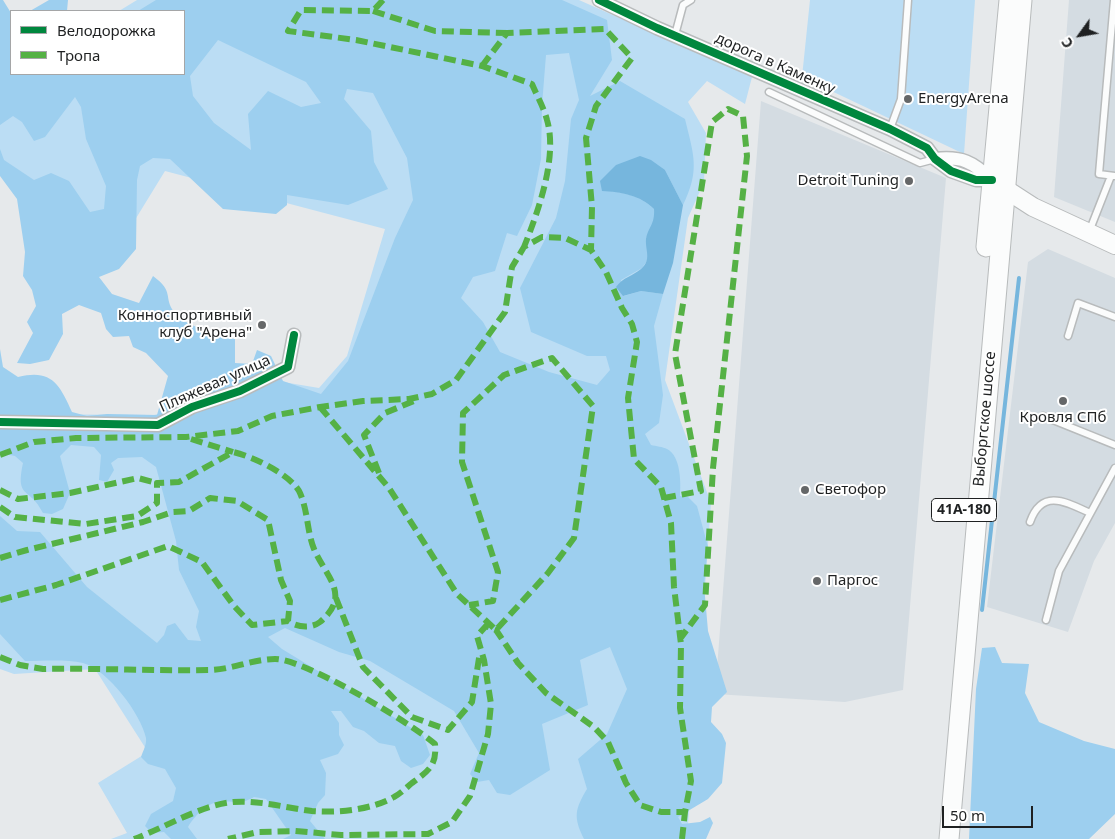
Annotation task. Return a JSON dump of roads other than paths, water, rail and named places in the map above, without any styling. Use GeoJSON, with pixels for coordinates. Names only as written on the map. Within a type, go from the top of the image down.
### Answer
{"type":"FeatureCollection","features":[{"type":"Feature","properties":{"kind":"main road","name":"Выборгское шоссе"},"geometry":{"type":"LineString","coordinates":[[949,839],[998,185],[1009,0]]}},
{"type":"Feature","properties":{"kind":"main road","name":"Выборгское шоссе"},"geometry":{"type":"LineString","coordinates":[[936,839],[998,185],[1022,0]]}},
{"type":"Feature","properties":{"kind":"street","name":"дорога в Каменку"},"geometry":{"type":"LineString","coordinates":[[599,0],[890,129],[927,148],[935,159]]}},
{"type":"Feature","properties":{"kind":"street"},"geometry":{"type":"LineString","coordinates":[[935,159],[954,157],[978,166],[998,185],[1033,207],[1115,245]]}},
{"type":"Feature","properties":{"kind":"street","name":"Пляжевая улица"},"geometry":{"type":"LineString","coordinates":[[0,422],[158,425],[192,407],[240,391],[288,367],[294,335]]}},
{"type":"Feature","properties":{"kind":"lane"},"geometry":{"type":"LineString","coordinates":[[675,35],[683,5],[692,0]]}},
{"type":"Feature","properties":{"kind":"lane"},"geometry":{"type":"LineString","coordinates":[[890,129],[900,99],[908,0]]}},
{"type":"Feature","properties":{"kind":"lane"},"geometry":{"type":"LineString","coordinates":[[1088,233],[1113,176],[1099,174],[1114,0]]}},
{"type":"Feature","properties":{"kind":"lane"},"geometry":{"type":"LineString","coordinates":[[769,92],[920,163],[935,159]]}},
{"type":"Feature","properties":{"kind":"lane"},"geometry":{"type":"LineString","coordinates":[[1068,336],[1078,303],[1115,317]]}},
{"type":"Feature","properties":{"kind":"lane"},"geometry":{"type":"LineString","coordinates":[[1043,416],[1115,445]]}},
{"type":"Feature","properties":{"kind":"lane"},"geometry":{"type":"LineString","coordinates":[[1046,620],[1059,571],[1115,468]]}},
{"type":"Feature","properties":{"kind":"lane"},"geometry":{"type":"LineString","coordinates":[[1030,522],[1033,513],[1040,506],[1052,500],[1065,501],[1090,513]]}},
{"type":"Feature","properties":{"kind":"waterway"},"geometry":{"type":"LineString","coordinates":[[982,610],[1019,278]]}},
{"type":"Feature","properties":{"kind":"place","name":"EnergyArena"},"geometry":{"type":"Point","coordinates":[908,99]}},
{"type":"Feature","properties":{"kind":"place","name":"Detroit Tuning"},"geometry":{"type":"Point","coordinates":[909,181]}},
{"type":"Feature","properties":{"kind":"place","name":"Конноспортивный клуб \"Арена\""},"geometry":{"type":"Point","coordinates":[262,325]}},
{"type":"Feature","properties":{"kind":"place","name":"Кровля СПб"},"geometry":{"type":"Point","coordinates":[1063,401]}},
{"type":"Feature","properties":{"kind":"place","name":"Светофор"},"geometry":{"type":"Point","coordinates":[805,490]}},
{"type":"Feature","properties":{"kind":"place","name":"Паргос"},"geometry":{"type":"Point","coordinates":[817,581]}}]}
